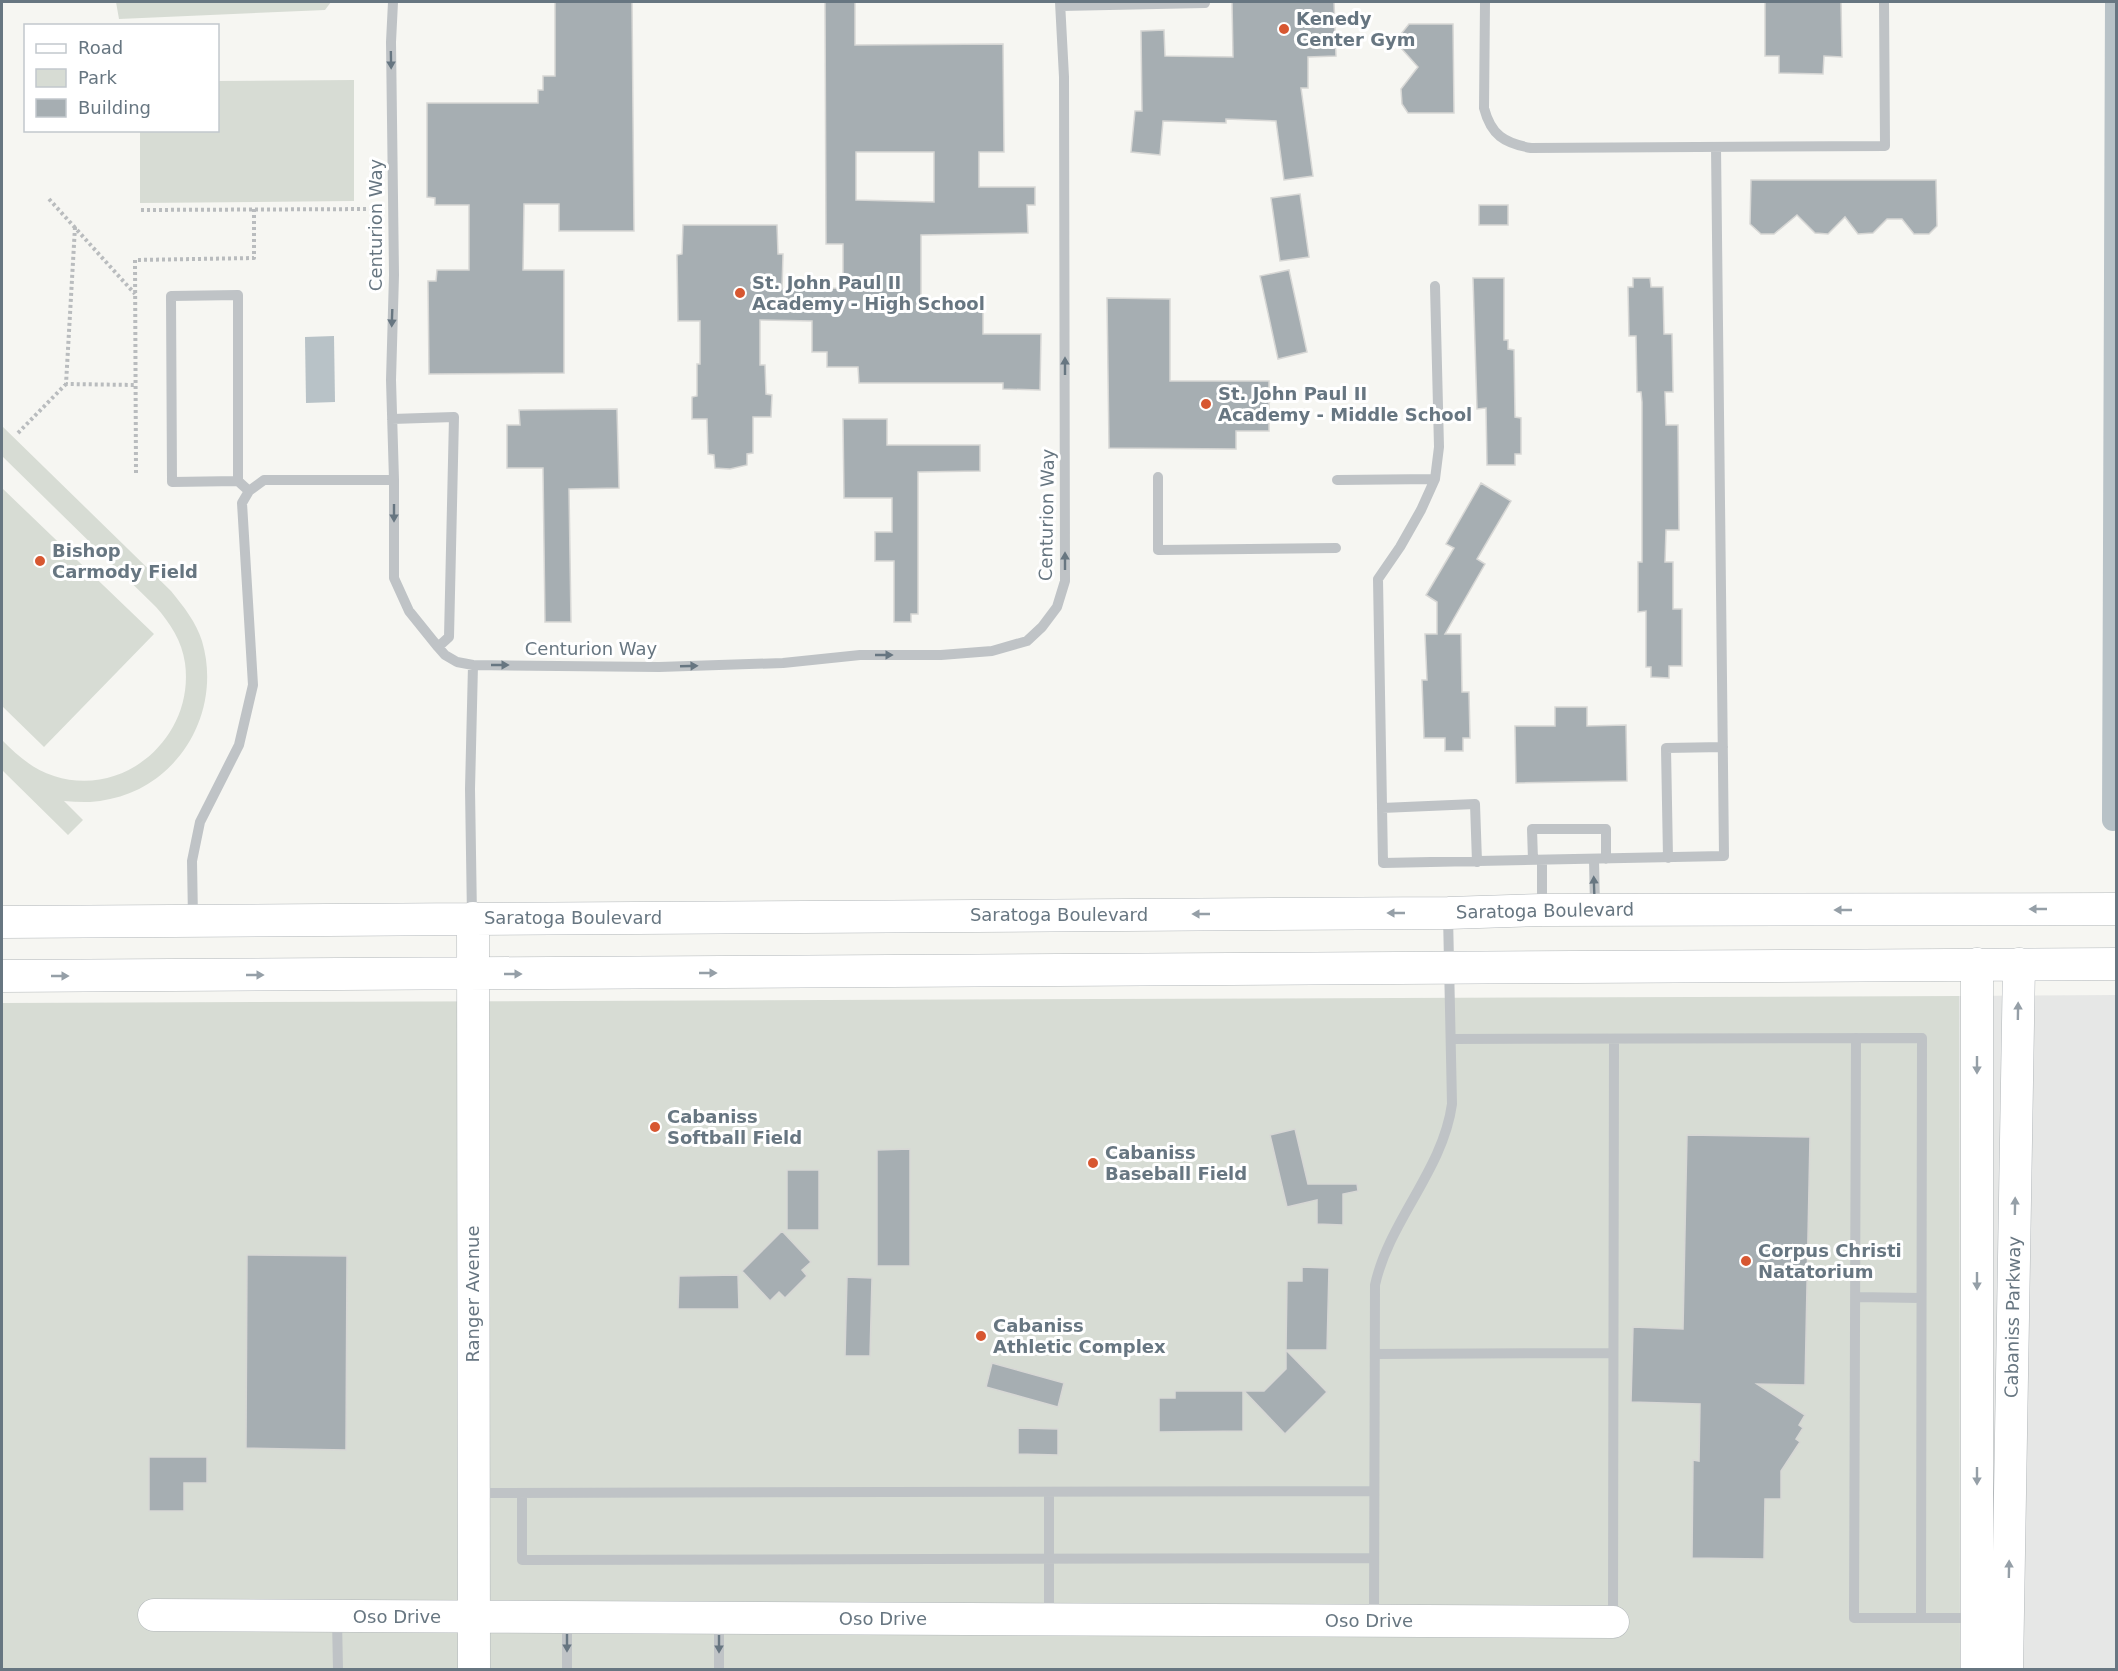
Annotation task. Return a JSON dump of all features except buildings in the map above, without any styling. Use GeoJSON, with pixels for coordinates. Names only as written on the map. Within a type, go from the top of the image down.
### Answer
{"type":"FeatureCollection","features":[{"type":"Feature","properties":{"kind":"main road","name":"Saratoga Boulevard"},"geometry":{"type":"LineString","coordinates":[[2,922],[1448,913],[1542,910],[2110,906]]}},
{"type":"Feature","properties":{"kind":"main road","name":"Ranger Avenue"},"geometry":{"type":"LineString","coordinates":[[472,918],[474,1670]]}},
{"type":"Feature","properties":{"kind":"main road","name":"Cabaniss Parkway"},"geometry":{"type":"LineString","coordinates":[[1977,964],[1993,1618],[2007,1670]]}},
{"type":"Feature","properties":{"kind":"main road","name":"Cabaniss Parkway"},"geometry":{"type":"LineString","coordinates":[[1977,1670],[1993,1618],[2019,964]]}},
{"type":"Feature","properties":{"kind":"main road"},"geometry":{"type":"LineString","coordinates":[[2,976],[2116,964]]}},
{"type":"Feature","properties":{"kind":"main road","name":"Oso Drive"},"geometry":{"type":"LineString","coordinates":[[154,1616],[1612,1622]]}},
{"type":"Feature","properties":{"kind":"lane","name":"Centurion Way"},"geometry":{"type":"LineString","coordinates":[[393,2],[391,42],[394,275],[391,380],[394,578],[409,611],[445,655],[457,662],[473,665],[659,666],[783,663],[860,655],[941,655],[992,651],[1027,641],[1042,627],[1057,607],[1065,582],[1065,101],[1061,4]]}},
{"type":"Feature","properties":{"kind":"lane"},"geometry":{"type":"LineString","coordinates":[[1485,2],[1485,108],[1488,123],[1499,136],[1513,145],[1531,148],[1885,146],[1884,2]]}},
{"type":"Feature","properties":{"kind":"lane"},"geometry":{"type":"LineString","coordinates":[[1061,4],[1205,3]]}},
{"type":"Feature","properties":{"kind":"lane"},"geometry":{"type":"LineString","coordinates":[[1435,286],[1438,447],[1435,479],[1406,538],[1378,579],[1383,863],[1724,856],[1716,147]]}},
{"type":"Feature","properties":{"kind":"lane"},"geometry":{"type":"LineString","coordinates":[[238,481],[238,295],[171,296],[172,482],[238,481],[249,491]]}},
{"type":"Feature","properties":{"kind":"lane"},"geometry":{"type":"LineString","coordinates":[[392,419],[454,417],[449,637],[438,647]]}},
{"type":"Feature","properties":{"kind":"lane"},"geometry":{"type":"LineString","coordinates":[[1158,477],[1158,550],[1336,548]]}},
{"type":"Feature","properties":{"kind":"lane"},"geometry":{"type":"LineString","coordinates":[[1337,480],[1435,479]]}},
{"type":"Feature","properties":{"kind":"lane"},"geometry":{"type":"LineString","coordinates":[[193,921],[192,861],[200,822],[239,745],[253,685],[242,503],[249,491],[264,480],[394,480]]}},
{"type":"Feature","properties":{"kind":"lane"},"geometry":{"type":"LineString","coordinates":[[472,918],[470,789],[473,665]]}},
{"type":"Feature","properties":{"kind":"lane"},"geometry":{"type":"LineString","coordinates":[[1668,858],[1666,748],[1723,747]]}},
{"type":"Feature","properties":{"kind":"lane"},"geometry":{"type":"LineString","coordinates":[[1382,808],[1474,804],[1476,862]]}},
{"type":"Feature","properties":{"kind":"lane"},"geometry":{"type":"LineString","coordinates":[[1542,910],[1532,830],[1606,829],[1606,859]]}},
{"type":"Feature","properties":{"kind":"lane"},"geometry":{"type":"LineString","coordinates":[[1594,859],[1595,910]]}},
{"type":"Feature","properties":{"kind":"lane"},"geometry":{"type":"LineString","coordinates":[[1374,1621],[1375,1298],[1382,1261],[1443,1140],[1451,1116],[1448,913]]}},
{"type":"Feature","properties":{"kind":"lane"},"geometry":{"type":"LineString","coordinates":[[1856,1038],[1854,1618],[1993,1618]]}},
{"type":"Feature","properties":{"kind":"lane"},"geometry":{"type":"LineString","coordinates":[[1451,1039],[1922,1038],[1921,1618]]}},
{"type":"Feature","properties":{"kind":"lane"},"geometry":{"type":"LineString","coordinates":[[1612,1622],[1614,1039]]}},
{"type":"Feature","properties":{"kind":"lane"},"geometry":{"type":"LineString","coordinates":[[1855,1298],[1921,1298]]}},
{"type":"Feature","properties":{"kind":"lane"},"geometry":{"type":"LineString","coordinates":[[1375,1354],[1613,1353]]}},
{"type":"Feature","properties":{"kind":"lane"},"geometry":{"type":"LineString","coordinates":[[474,1493],[1374,1491]]}},
{"type":"Feature","properties":{"kind":"lane"},"geometry":{"type":"LineString","coordinates":[[1049,1492],[1049,1619]]}},
{"type":"Feature","properties":{"kind":"lane"},"geometry":{"type":"LineString","coordinates":[[522,1493],[522,1560],[1374,1558]]}},
{"type":"Feature","properties":{"kind":"lane"},"geometry":{"type":"LineString","coordinates":[[337,1616],[338,1670]]}},
{"type":"Feature","properties":{"kind":"lane"},"geometry":{"type":"LineString","coordinates":[[567,1617],[567,1670]]}},
{"type":"Feature","properties":{"kind":"lane"},"geometry":{"type":"LineString","coordinates":[[719,1618],[719,1670]]}},
{"type":"Feature","properties":{"kind":"path"},"geometry":{"type":"LineString","coordinates":[[49,199],[135,294]]}},
{"type":"Feature","properties":{"kind":"path"},"geometry":{"type":"LineString","coordinates":[[141,210],[393,209]]}},
{"type":"Feature","properties":{"kind":"path"},"geometry":{"type":"LineString","coordinates":[[18,433],[66,384],[75,227]]}},
{"type":"Feature","properties":{"kind":"path"},"geometry":{"type":"LineString","coordinates":[[66,384],[135,385]]}},
{"type":"Feature","properties":{"kind":"shaded area"},"geometry":{"type":"Polygon","coordinates":[[[334,336],[335,402],[306,403],[305,337],[334,336]]]}},
{"type":"Feature","properties":{"kind":"shaded area"},"geometry":{"type":"Polygon","coordinates":[[[2116,995],[2116,1669],[1960,1669],[1959,996],[2116,995]]]}},
{"type":"Feature","properties":{"kind":"green space"},"geometry":{"type":"Polygon","coordinates":[[[116,2],[331,2],[325,10],[119,19],[116,2]]]}},
{"type":"Feature","properties":{"kind":"green space"},"geometry":{"type":"Polygon","coordinates":[[[354,80],[354,201],[140,203],[140,132],[219,132],[219,81],[354,80]]]}},
{"type":"Feature","properties":{"kind":"green space"},"geometry":{"type":"Polygon","coordinates":[[[2,426],[171,591],[196,627],[202,641],[207,668],[206,694],[200,719],[189,743],[173,763],[154,780],[131,793],[100,801],[64,801],[83,820],[68,835],[2,770],[2,740],[32,765],[54,776],[80,781],[106,778],[129,770],[150,756],[167,737],[179,715],[185,690],[185,663],[175,633],[156,607],[2,456],[2,426]]]}},
{"type":"Feature","properties":{"kind":"green space","name":"Bishop Carmody Field"},"geometry":{"type":"Polygon","coordinates":[[[2,488],[154,634],[44,747],[2,706],[2,488]]]}},
{"type":"Feature","properties":{"kind":"green space","name":"Cabaniss Athletic Complex"},"geometry":{"type":"Polygon","coordinates":[[[1959,996],[1960,1669],[2,1669],[2,1003],[1959,996]]]}},
{"type":"Feature","properties":{"kind":"waterway"},"geometry":{"type":"LineString","coordinates":[[2113,820],[2116,2]]}},
{"type":"Feature","properties":{"kind":"place","name":"Kenedy Center Gym"},"geometry":{"type":"Point","coordinates":[1284,29]}},
{"type":"Feature","properties":{"kind":"place","name":"St. John Paul II Academy - High School"},"geometry":{"type":"Point","coordinates":[740,293]}},
{"type":"Feature","properties":{"kind":"place","name":"St. John Paul II Academy - Middle School"},"geometry":{"type":"Point","coordinates":[1206,404]}},
{"type":"Feature","properties":{"kind":"place","name":"Bishop Carmody Field"},"geometry":{"type":"Point","coordinates":[40,561]}},
{"type":"Feature","properties":{"kind":"place","name":"Cabaniss Softball Field"},"geometry":{"type":"Point","coordinates":[655,1127]}},
{"type":"Feature","properties":{"kind":"place","name":"Cabaniss Baseball Field"},"geometry":{"type":"Point","coordinates":[1093,1163]}},
{"type":"Feature","properties":{"kind":"place","name":"Corpus Christi Natatorium"},"geometry":{"type":"Point","coordinates":[1746,1261]}},
{"type":"Feature","properties":{"kind":"place","name":"Cabaniss Athletic Complex"},"geometry":{"type":"Point","coordinates":[981,1336]}}]}
